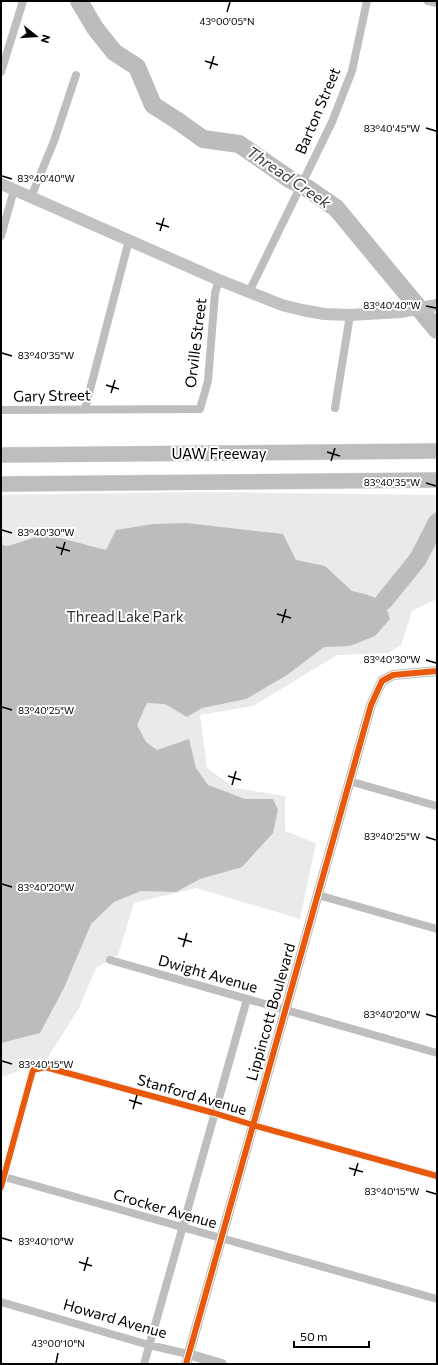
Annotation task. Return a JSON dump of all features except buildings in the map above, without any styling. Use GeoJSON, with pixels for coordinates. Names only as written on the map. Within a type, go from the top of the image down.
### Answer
{"type":"FeatureCollection","features":[{"type":"Feature","properties":{"kind":"highway","name":"UAW Freeway"},"geometry":{"type":"LineString","coordinates":[[1,455],[437,451]]}},
{"type":"Feature","properties":{"kind":"highway","name":"UAW Freeway"},"geometry":{"type":"LineString","coordinates":[[1,484],[437,480]]}},
{"type":"Feature","properties":{"kind":"main road"},"geometry":{"type":"LineString","coordinates":[[1,184],[220,280],[282,305],[324,314],[350,315],[401,312],[437,305]]}},
{"type":"Feature","properties":{"kind":"street"},"geometry":{"type":"LineString","coordinates":[[1,72],[23,1]]}},
{"type":"Feature","properties":{"kind":"street","name":"Barton Street"},"geometry":{"type":"LineString","coordinates":[[249,292],[332,122],[352,72],[367,1]]}},
{"type":"Feature","properties":{"kind":"street"},"geometry":{"type":"LineString","coordinates":[[428,1],[437,3]]}},
{"type":"Feature","properties":{"kind":"street"},"geometry":{"type":"LineString","coordinates":[[30,197],[54,141],[76,75]]}},
{"type":"Feature","properties":{"kind":"street"},"geometry":{"type":"LineString","coordinates":[[1,236],[14,190]]}},
{"type":"Feature","properties":{"kind":"street"},"geometry":{"type":"LineString","coordinates":[[85,409],[129,240]]}},
{"type":"Feature","properties":{"kind":"street","name":"Orville Street"},"geometry":{"type":"LineString","coordinates":[[200,409],[208,381],[216,293],[220,280]]}},
{"type":"Feature","properties":{"kind":"street"},"geometry":{"type":"LineString","coordinates":[[335,408],[350,315]]}},
{"type":"Feature","properties":{"kind":"street","name":"Gary Street"},"geometry":{"type":"LineString","coordinates":[[1,410],[200,409]]}},
{"type":"Feature","properties":{"kind":"street","name":"Lippincott Boulevard"},"geometry":{"type":"LineString","coordinates":[[187,1359],[371,705],[382,681],[393,675],[437,671]]}},
{"type":"Feature","properties":{"kind":"street"},"geometry":{"type":"LineString","coordinates":[[349,781],[437,806]]}},
{"type":"Feature","properties":{"kind":"street"},"geometry":{"type":"LineString","coordinates":[[318,895],[437,929]]}},
{"type":"Feature","properties":{"kind":"street","name":"Dwight Avenue"},"geometry":{"type":"LineString","coordinates":[[110,960],[437,1053]]}},
{"type":"Feature","properties":{"kind":"street","name":"Lippincott Boulevard"},"geometry":{"type":"LineString","coordinates":[[144,1364],[247,999]]}},
{"type":"Feature","properties":{"kind":"street","name":"Stanford Avenue"},"geometry":{"type":"LineString","coordinates":[[2,1177],[33,1070],[45,1067],[437,1176]]}},
{"type":"Feature","properties":{"kind":"street"},"geometry":{"type":"LineString","coordinates":[[1,1187],[2,1177]]}},
{"type":"Feature","properties":{"kind":"street","name":"Crocker Avenue"},"geometry":{"type":"LineString","coordinates":[[2,1177],[182,1226],[437,1299]]}},
{"type":"Feature","properties":{"kind":"street","name":"Howard Avenue"},"geometry":{"type":"LineString","coordinates":[[1,1302],[149,1345],[187,1359],[222,1364]]}},
{"type":"Feature","properties":{"kind":"green space","name":"Thread Lake Park"},"geometry":{"type":"Polygon","coordinates":[[[199,492],[437,495],[437,599],[412,611],[401,645],[388,653],[337,655],[253,706],[200,715],[207,768],[235,788],[285,796],[285,831],[316,843],[300,919],[196,888],[134,903],[118,955],[96,968],[79,1008],[47,1059],[33,1066],[1,1076],[1,495],[199,492]]]}},
{"type":"Feature","properties":{"kind":"shaded area","name":"Thread Lake Park"},"geometry":{"type":"Polygon","coordinates":[[[186,523],[283,534],[296,560],[325,566],[352,591],[384,601],[390,619],[375,636],[350,646],[324,647],[287,675],[246,699],[202,708],[187,717],[165,704],[147,703],[137,725],[146,742],[157,750],[189,739],[196,768],[208,785],[245,799],[273,799],[278,810],[273,833],[242,867],[200,879],[176,892],[141,891],[114,902],[91,924],[64,988],[40,1033],[1,1043],[1,545],[8,546],[45,534],[106,550],[116,530],[153,524],[186,523]]]}},
{"type":"Feature","properties":{"kind":"waterway","name":"Thread Creek"},"geometry":{"type":"LineString","coordinates":[[79,1],[95,28],[114,52],[137,67],[153,105],[203,139],[239,144],[291,180],[307,188],[336,208],[437,330]]}},
{"type":"Feature","properties":{"kind":"waterway","name":"Thread Creek"},"geometry":{"type":"LineString","coordinates":[[384,601],[418,559],[437,522]]}},
{"type":"Feature","properties":{"kind":"cycle path"},"geometry":{"type":"LineString","coordinates":[[186,1364],[371,705],[382,681],[393,675],[437,671]]}},
{"type":"Feature","properties":{"kind":"cycle path"},"geometry":{"type":"LineString","coordinates":[[1,1187],[33,1070],[45,1067],[437,1176]]}}]}
